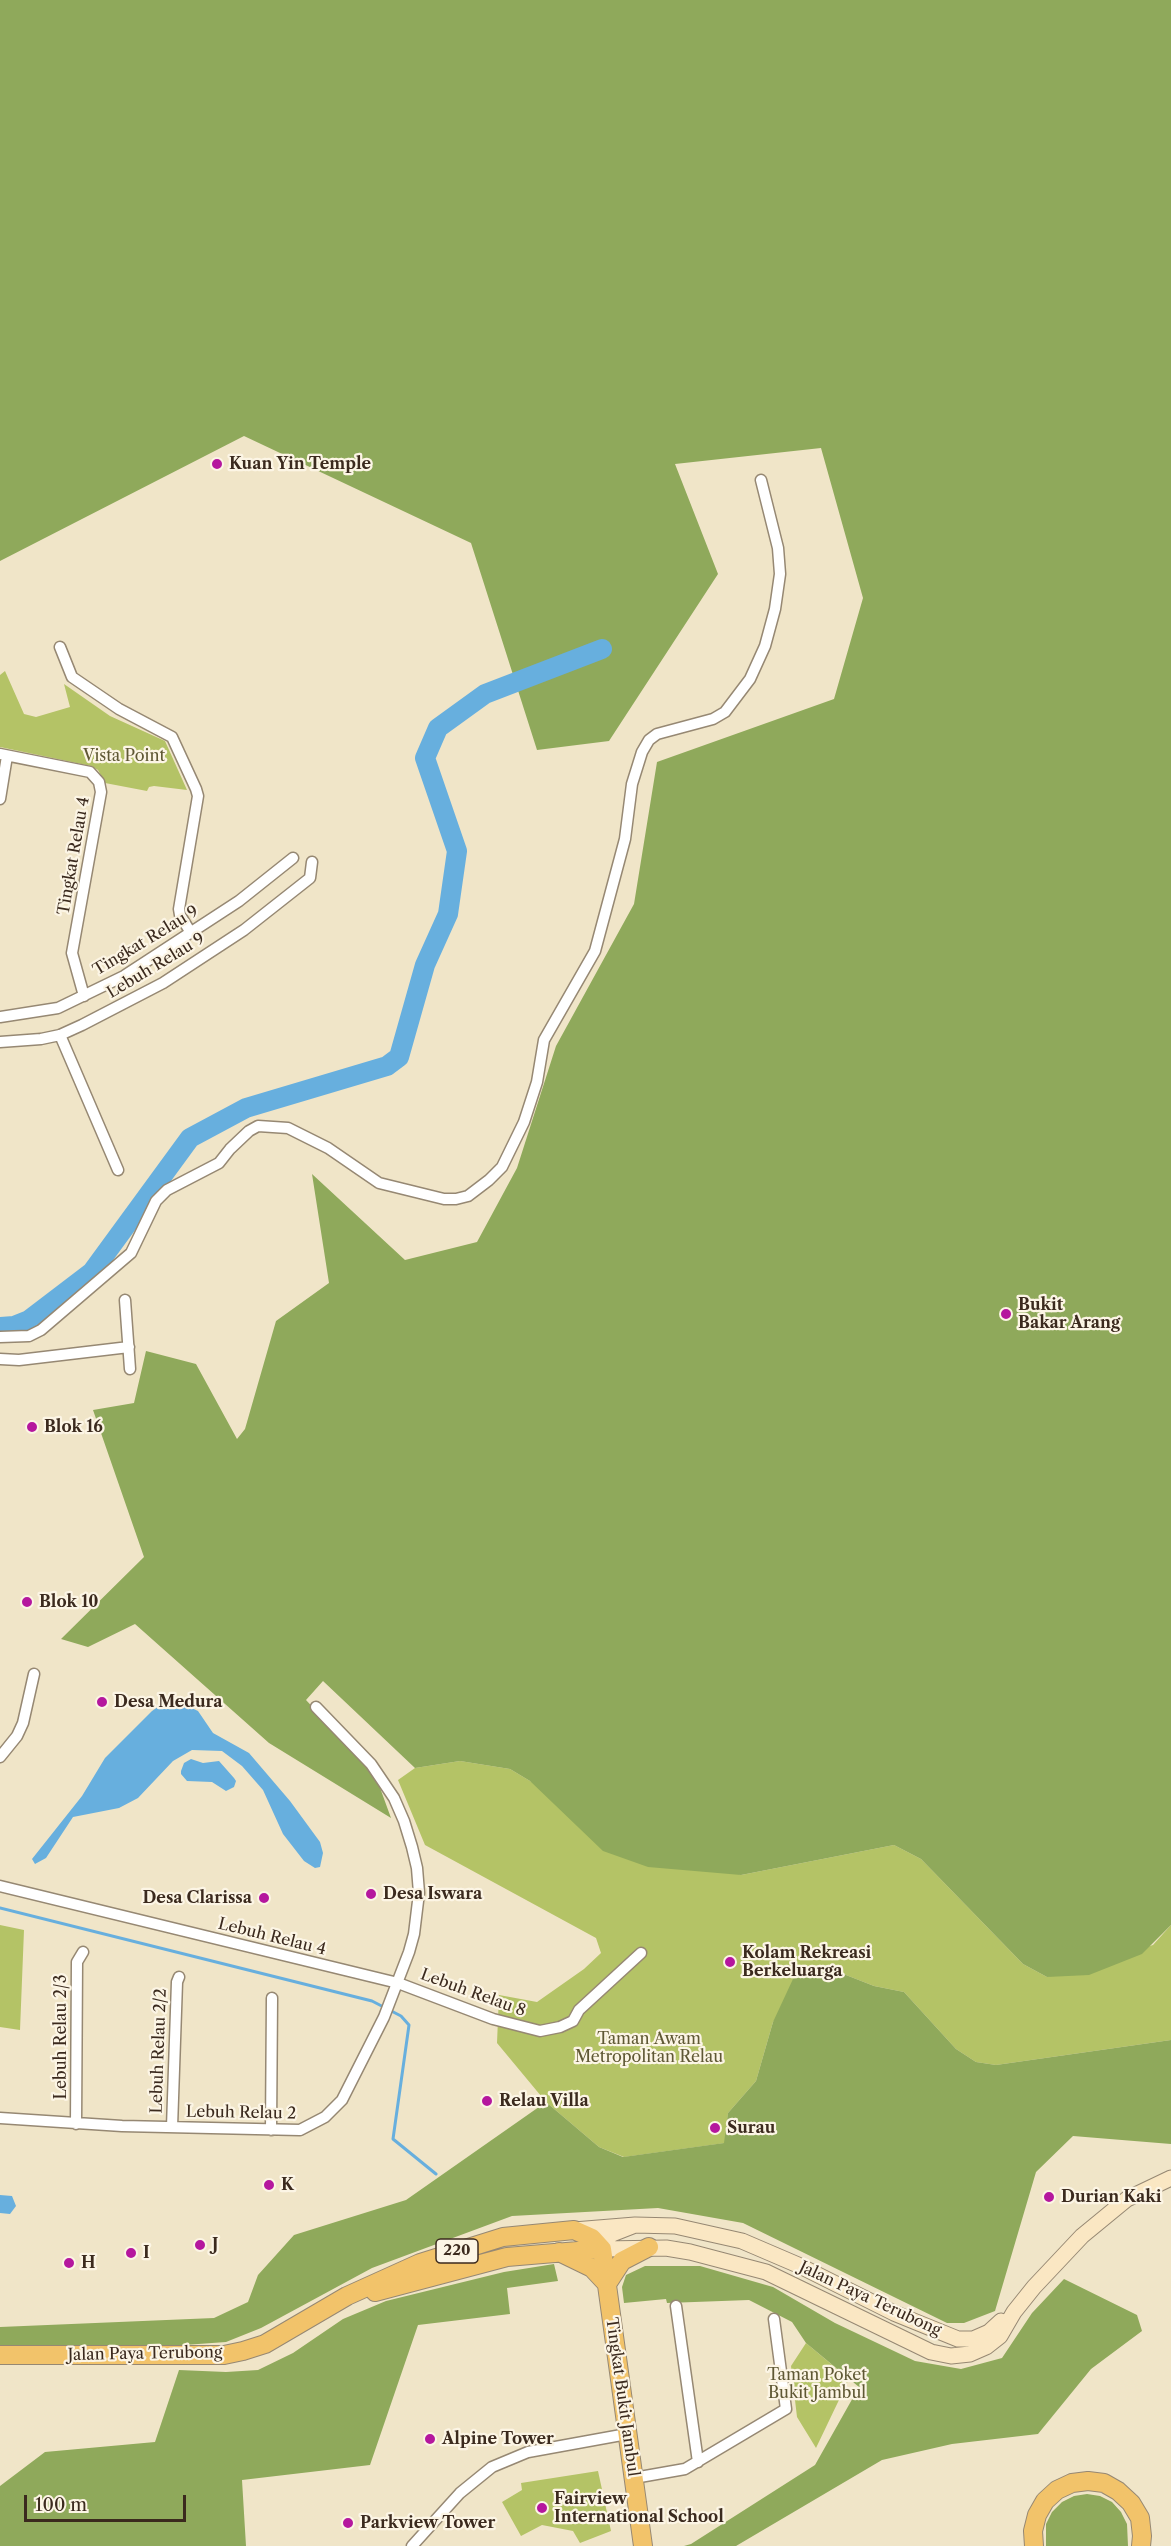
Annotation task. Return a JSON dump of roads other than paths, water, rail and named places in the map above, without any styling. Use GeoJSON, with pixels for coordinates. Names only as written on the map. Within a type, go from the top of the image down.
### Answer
{"type":"FeatureCollection","features":[{"type":"Feature","properties":{"kind":"main road","name":"220"},"geometry":{"type":"LineString","coordinates":[[1014,2312],[1056,2260],[1082,2236],[1127,2199],[1171,2178]]}},
{"type":"Feature","properties":{"kind":"main road","name":"Jalan Paya Terubong"},"geometry":{"type":"LineString","coordinates":[[0,2355],[234,2353],[265,2344],[347,2296],[420,2264],[503,2237],[635,2225],[675,2226],[742,2241],[798,2265],[894,2313],[958,2339],[973,2339],[989,2332],[1014,2312]]}},
{"type":"Feature","properties":{"kind":"main road"},"geometry":{"type":"LineString","coordinates":[[574,2230],[592,2238],[602,2249],[605,2240],[612,2234],[635,2225]]}},
{"type":"Feature","properties":{"kind":"main road","name":"Jalan Paya Terubong"},"geometry":{"type":"LineString","coordinates":[[347,2296],[393,2289],[507,2257],[556,2251],[649,2247],[690,2252],[766,2272],[930,2352],[941,2354],[970,2354],[986,2347],[1000,2336],[1014,2312]]}},
{"type":"Feature","properties":{"kind":"main road"},"geometry":{"type":"LineString","coordinates":[[556,2251],[592,2268],[607,2284],[622,2261],[649,2247]]}},
{"type":"Feature","properties":{"kind":"main road","name":"Tingkat Bukit Jambul"},"geometry":{"type":"LineString","coordinates":[[602,2249],[643,2546]]}},
{"type":"Feature","properties":{"kind":"main road"},"geometry":{"type":"LineString","coordinates":[[1034,2546],[1033,2531],[1037,2515],[1045,2501],[1065,2487],[1088,2481],[1104,2483],[1118,2490],[1131,2503],[1140,2518],[1141,2546]]}},
{"type":"Feature","properties":{"kind":"street"},"geometry":{"type":"LineString","coordinates":[[0,1337],[28,1336],[41,1330],[131,1253],[156,1201],[167,1190],[219,1162],[236,1143],[258,1126],[288,1128],[328,1148],[379,1183],[444,1199],[456,1200],[468,1196],[502,1167],[524,1122],[537,1082],[544,1040],[595,951],[625,839],[632,784],[642,752],[649,740],[657,734],[713,718],[725,712],[750,679],[765,646],[775,609],[780,574],[778,549],[761,480]]}},
{"type":"Feature","properties":{"kind":"street"},"geometry":{"type":"LineString","coordinates":[[60,647],[72,676],[119,709],[172,737],[196,789],[198,796],[178,909],[191,933]]}},
{"type":"Feature","properties":{"kind":"street"},"geometry":{"type":"LineString","coordinates":[[0,799],[3,755]]}},
{"type":"Feature","properties":{"kind":"street","name":"Tingkat Relau 4"},"geometry":{"type":"LineString","coordinates":[[3,755],[90,772],[99,782],[101,792],[72,953],[84,996]]}},
{"type":"Feature","properties":{"kind":"street","name":"Tingkat Relau 9"},"geometry":{"type":"LineString","coordinates":[[0,1017],[58,1008],[124,976],[239,901],[293,858]]}},
{"type":"Feature","properties":{"kind":"street","name":"Lebuh Relau 9"},"geometry":{"type":"LineString","coordinates":[[0,1042],[60,1035],[163,983],[244,930],[310,878],[312,862]]}},
{"type":"Feature","properties":{"kind":"street"},"geometry":{"type":"LineString","coordinates":[[60,1035],[118,1170]]}},
{"type":"Feature","properties":{"kind":"street"},"geometry":{"type":"LineString","coordinates":[[125,1300],[130,1369]]}},
{"type":"Feature","properties":{"kind":"street"},"geometry":{"type":"LineString","coordinates":[[0,1359],[19,1360],[129,1347]]}},
{"type":"Feature","properties":{"kind":"street"},"geometry":{"type":"LineString","coordinates":[[0,1757],[17,1736],[23,1723],[33,1674]]}},
{"type":"Feature","properties":{"kind":"street","name":"Lebuh Relau 8"},"geometry":{"type":"LineString","coordinates":[[316,1707],[371,1764],[394,1798],[404,1821],[417,1868],[419,1893],[414,1934],[398,1983],[494,2019],[540,2031],[560,2027],[573,2021],[579,2010],[641,1953]]}},
{"type":"Feature","properties":{"kind":"street","name":"Lebuh Relau 4"},"geometry":{"type":"LineString","coordinates":[[0,1886],[398,1983]]}},
{"type":"Feature","properties":{"kind":"street","name":"Lebuh Relau 2/3"},"geometry":{"type":"LineString","coordinates":[[76,2124],[77,1962],[83,1952]]}},
{"type":"Feature","properties":{"kind":"street","name":"Lebuh Relau 2/2"},"geometry":{"type":"LineString","coordinates":[[172,2127],[179,1977]]}},
{"type":"Feature","properties":{"kind":"street","name":"Lebuh Relau 2"},"geometry":{"type":"LineString","coordinates":[[0,2118],[76,2124],[300,2130],[325,2117],[342,2100],[384,2017],[398,1983]]}},
{"type":"Feature","properties":{"kind":"street"},"geometry":{"type":"LineString","coordinates":[[271,2130],[272,1998]]}},
{"type":"Feature","properties":{"kind":"street"},"geometry":{"type":"LineString","coordinates":[[676,2306],[698,2462]]}},
{"type":"Feature","properties":{"kind":"street"},"geometry":{"type":"LineString","coordinates":[[634,2478],[675,2473],[698,2462],[786,2409],[774,2319]]}},
{"type":"Feature","properties":{"kind":"street"},"geometry":{"type":"LineString","coordinates":[[412,2546],[460,2493],[492,2467],[528,2452],[627,2434]]}},
{"type":"Feature","properties":{"kind":"water"},"geometry":{"type":"Polygon","coordinates":[[[165,1702],[181,1703],[198,1711],[213,1733],[249,1753],[290,1801],[320,1842],[323,1853],[320,1867],[315,1868],[304,1861],[283,1834],[263,1790],[242,1766],[222,1751],[192,1750],[173,1761],[138,1798],[119,1808],[73,1817],[46,1858],[35,1864],[32,1859],[82,1796],[105,1758],[152,1711],[165,1702]]]}},
{"type":"Feature","properties":{"kind":"water"},"geometry":{"type":"Polygon","coordinates":[[[191,1759],[203,1763],[219,1761],[236,1781],[234,1787],[226,1791],[212,1782],[187,1781],[181,1771],[184,1763],[191,1759]]]}},
{"type":"Feature","properties":{"kind":"water"},"geometry":{"type":"Polygon","coordinates":[[[0,2195],[12,2196],[16,2206],[10,2214],[0,2213],[0,2195]]]}},
{"type":"Feature","properties":{"kind":"waterway"},"geometry":{"type":"LineString","coordinates":[[0,1327],[14,1326],[29,1320],[92,1272],[190,1138],[246,1108],[387,1066],[399,1057],[425,965],[448,914],[457,851],[425,758],[438,728],[485,694],[602,649]]}},
{"type":"Feature","properties":{"kind":"waterway"},"geometry":{"type":"LineString","coordinates":[[0,1908],[372,2001],[401,2016],[409,2025],[393,2139],[436,2174]]}},
{"type":"Feature","properties":{"kind":"place","name":"Kuan Yin Temple"},"geometry":{"type":"Point","coordinates":[217,464]}},
{"type":"Feature","properties":{"kind":"place","name":"Bukit Bakar Arang"},"geometry":{"type":"Point","coordinates":[1006,1314]}},
{"type":"Feature","properties":{"kind":"place","name":"Blok 16"},"geometry":{"type":"Point","coordinates":[32,1427]}},
{"type":"Feature","properties":{"kind":"place","name":"Blok 10"},"geometry":{"type":"Point","coordinates":[27,1602]}},
{"type":"Feature","properties":{"kind":"place","name":"Desa Medura"},"geometry":{"type":"Point","coordinates":[102,1702]}},
{"type":"Feature","properties":{"kind":"place","name":"Desa Iswara"},"geometry":{"type":"Point","coordinates":[371,1894]}},
{"type":"Feature","properties":{"kind":"place","name":"Desa Clarissa"},"geometry":{"type":"Point","coordinates":[264,1898]}},
{"type":"Feature","properties":{"kind":"place","name":"Kolam Rekreasi Berkeluarga"},"geometry":{"type":"Point","coordinates":[730,1962]}},
{"type":"Feature","properties":{"kind":"place","name":"Relau Villa"},"geometry":{"type":"Point","coordinates":[487,2101]}},
{"type":"Feature","properties":{"kind":"place","name":"Surau"},"geometry":{"type":"Point","coordinates":[715,2128]}},
{"type":"Feature","properties":{"kind":"place","name":"K"},"geometry":{"type":"Point","coordinates":[269,2185]}},
{"type":"Feature","properties":{"kind":"place","name":"Durian Kaki"},"geometry":{"type":"Point","coordinates":[1049,2197]}},
{"type":"Feature","properties":{"kind":"place","name":"J"},"geometry":{"type":"Point","coordinates":[200,2245]}},
{"type":"Feature","properties":{"kind":"place","name":"I"},"geometry":{"type":"Point","coordinates":[131,2253]}},
{"type":"Feature","properties":{"kind":"place","name":"H"},"geometry":{"type":"Point","coordinates":[69,2263]}},
{"type":"Feature","properties":{"kind":"place","name":"Alpine Tower"},"geometry":{"type":"Point","coordinates":[430,2439]}},
{"type":"Feature","properties":{"kind":"place","name":"Fairview International School"},"geometry":{"type":"Point","coordinates":[542,2508]}},
{"type":"Feature","properties":{"kind":"place","name":"Parkview Tower"},"geometry":{"type":"Point","coordinates":[348,2523]}},
{"type":"Feature","properties":{"kind":"park label","name":"Vista Point"},"geometry":{"type":"Point","coordinates":[124,756]}},
{"type":"Feature","properties":{"kind":"park label","name":"Taman Awam Metropolitan Relau"},"geometry":{"type":"Point","coordinates":[649,2048]}},
{"type":"Feature","properties":{"kind":"park label","name":"Taman Poket Bukit Jambul"},"geometry":{"type":"Point","coordinates":[817,2384]}}]}
